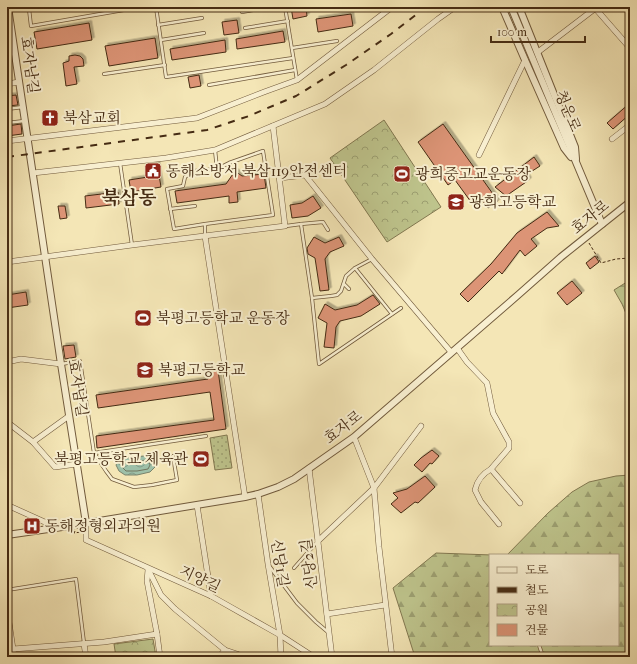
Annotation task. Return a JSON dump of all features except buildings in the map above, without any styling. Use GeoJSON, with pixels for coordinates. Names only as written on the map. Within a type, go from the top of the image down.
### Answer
{"type":"FeatureCollection","features":[{"type":"Feature","properties":{"kind":"street","name":"효자남길"},"geometry":{"type":"LineString","coordinates":[[8,7],[8,18],[20,82],[45,258],[86,523]]}},
{"type":"Feature","properties":{"kind":"street"},"geometry":{"type":"LineString","coordinates":[[7,141],[197,118],[297,80],[392,7]]}},
{"type":"Feature","properties":{"kind":"street"},"geometry":{"type":"LineString","coordinates":[[33,173],[166,158],[215,150],[325,104],[374,70],[455,7]]}},
{"type":"Feature","properties":{"kind":"street"},"geometry":{"type":"LineString","coordinates":[[502,7],[564,148],[577,165]]}},
{"type":"Feature","properties":{"kind":"street","name":"청운로"},"geometry":{"type":"LineString","coordinates":[[511,7],[602,224]]}},
{"type":"Feature","properties":{"kind":"street"},"geometry":{"type":"LineString","coordinates":[[519,7],[575,147],[577,165]]}},
{"type":"Feature","properties":{"kind":"street"},"geometry":{"type":"LineString","coordinates":[[538,52],[596,8],[630,48]]}},
{"type":"Feature","properties":{"kind":"street"},"geometry":{"type":"LineString","coordinates":[[479,156],[525,60]]}},
{"type":"Feature","properties":{"kind":"street"},"geometry":{"type":"LineString","coordinates":[[7,84],[20,82]]}},
{"type":"Feature","properties":{"kind":"street"},"geometry":{"type":"LineString","coordinates":[[612,139],[630,125]]}},
{"type":"Feature","properties":{"kind":"street"},"geometry":{"type":"LineString","coordinates":[[7,262],[285,226],[273,126]]}},
{"type":"Feature","properties":{"kind":"street"},"geometry":{"type":"LineString","coordinates":[[280,178],[305,174],[372,259],[451,352]]}},
{"type":"Feature","properties":{"kind":"street","name":"효자로"},"geometry":{"type":"LineString","coordinates":[[7,535],[245,498],[278,487],[294,479],[354,437],[561,257],[630,202]]}},
{"type":"Feature","properties":{"kind":"street"},"geometry":{"type":"LineString","coordinates":[[205,236],[245,498]]}},
{"type":"Feature","properties":{"kind":"street"},"geometry":{"type":"LineString","coordinates":[[456,348],[487,383],[493,413],[509,442],[509,448],[491,469],[476,482],[475,490],[481,502],[500,524]]}},
{"type":"Feature","properties":{"kind":"street"},"geometry":{"type":"LineString","coordinates":[[7,362],[21,359],[61,364]]}},
{"type":"Feature","properties":{"kind":"street"},"geometry":{"type":"LineString","coordinates":[[33,442],[69,416]]}},
{"type":"Feature","properties":{"kind":"street"},"geometry":{"type":"LineString","coordinates":[[7,422],[33,442],[55,467],[77,464]]}},
{"type":"Feature","properties":{"kind":"street"},"geometry":{"type":"LineString","coordinates":[[318,541],[374,488],[422,426]]}},
{"type":"Feature","properties":{"kind":"street"},"geometry":{"type":"LineString","coordinates":[[354,437],[374,488],[385,605],[392,657]]}},
{"type":"Feature","properties":{"kind":"street","name":"신당2길"},"geometry":{"type":"LineString","coordinates":[[309,468],[332,657]]}},
{"type":"Feature","properties":{"kind":"street"},"geometry":{"type":"LineString","coordinates":[[491,469],[520,503]]}},
{"type":"Feature","properties":{"kind":"street","name":"신당1길"},"geometry":{"type":"LineString","coordinates":[[258,494],[280,635],[281,657]]}},
{"type":"Feature","properties":{"kind":"street"},"geometry":{"type":"LineString","coordinates":[[7,505],[58,528]]}},
{"type":"Feature","properties":{"kind":"street"},"geometry":{"type":"LineString","coordinates":[[197,505],[211,596]]}},
{"type":"Feature","properties":{"kind":"street","name":"지양길"},"geometry":{"type":"LineString","coordinates":[[86,523],[86,540],[211,596],[280,635],[314,657]]}},
{"type":"Feature","properties":{"kind":"street"},"geometry":{"type":"LineString","coordinates":[[148,569],[147,581],[160,657]]}},
{"type":"Feature","properties":{"kind":"street"},"geometry":{"type":"LineString","coordinates":[[148,569],[161,595],[175,609],[225,650],[243,657]]}},
{"type":"Feature","properties":{"kind":"street"},"geometry":{"type":"LineString","coordinates":[[327,614],[385,605]]}},
{"type":"Feature","properties":{"kind":"street"},"geometry":{"type":"LineString","coordinates":[[7,610],[14,657]]}},
{"type":"Feature","properties":{"kind":"street"},"geometry":{"type":"LineString","coordinates":[[7,650],[113,641],[157,634]]}},
{"type":"Feature","properties":{"kind":"street"},"geometry":{"type":"LineString","coordinates":[[84,644],[86,657]]}},
{"type":"Feature","properties":{"kind":"street"},"geometry":{"type":"LineString","coordinates":[[219,657],[225,650]]}},
{"type":"Feature","properties":{"kind":"lane"},"geometry":{"type":"LineString","coordinates":[[43,7],[28,9],[31,26],[141,7]]}},
{"type":"Feature","properties":{"kind":"lane"},"geometry":{"type":"LineString","coordinates":[[156,7],[166,77],[293,58]]}},
{"type":"Feature","properties":{"kind":"lane"},"geometry":{"type":"LineString","coordinates":[[242,12],[270,7]]}},
{"type":"Feature","properties":{"kind":"lane"},"geometry":{"type":"LineString","coordinates":[[285,7],[297,80]]}},
{"type":"Feature","properties":{"kind":"lane"},"geometry":{"type":"LineString","coordinates":[[158,25],[202,18]]}},
{"type":"Feature","properties":{"kind":"lane"},"geometry":{"type":"LineString","coordinates":[[245,28],[288,21]]}},
{"type":"Feature","properties":{"kind":"lane"},"geometry":{"type":"LineString","coordinates":[[161,40],[204,33]]}},
{"type":"Feature","properties":{"kind":"lane"},"geometry":{"type":"LineString","coordinates":[[292,48],[336,40]]}},
{"type":"Feature","properties":{"kind":"lane"},"geometry":{"type":"LineString","coordinates":[[104,74],[164,65]]}},
{"type":"Feature","properties":{"kind":"lane"},"geometry":{"type":"LineString","coordinates":[[209,85],[295,70]]}},
{"type":"Feature","properties":{"kind":"lane"},"geometry":{"type":"LineString","coordinates":[[7,109],[23,107]]}},
{"type":"Feature","properties":{"kind":"lane"},"geometry":{"type":"LineString","coordinates":[[7,123],[25,121]]}},
{"type":"Feature","properties":{"kind":"lane"},"geometry":{"type":"LineString","coordinates":[[215,150],[218,169]]}},
{"type":"Feature","properties":{"kind":"lane"},"geometry":{"type":"LineString","coordinates":[[263,151],[273,215],[174,229],[167,189],[183,186],[185,176],[194,171],[218,169],[229,163],[263,151]]}},
{"type":"Feature","properties":{"kind":"lane"},"geometry":{"type":"LineString","coordinates":[[120,163],[132,245]]}},
{"type":"Feature","properties":{"kind":"lane"},"geometry":{"type":"LineString","coordinates":[[170,209],[194,206]]}},
{"type":"Feature","properties":{"kind":"lane"},"geometry":{"type":"LineString","coordinates":[[285,226],[323,222],[328,230]]}},
{"type":"Feature","properties":{"kind":"lane"},"geometry":{"type":"LineString","coordinates":[[205,224],[205,236]]}},
{"type":"Feature","properties":{"kind":"lane"},"geometry":{"type":"LineString","coordinates":[[301,224],[312,298],[319,364],[401,308]]}},
{"type":"Feature","properties":{"kind":"lane"},"geometry":{"type":"LineString","coordinates":[[312,298],[337,295],[341,291],[346,276],[356,268],[372,259]]}},
{"type":"Feature","properties":{"kind":"lane"},"geometry":{"type":"LineString","coordinates":[[356,268],[392,314]]}},
{"type":"Feature","properties":{"kind":"lane"},"geometry":{"type":"LineString","coordinates":[[344,284],[349,289]]}},
{"type":"Feature","properties":{"kind":"lane"},"geometry":{"type":"LineString","coordinates":[[61,364],[80,361],[94,454],[112,479],[134,487],[160,484],[177,480],[173,456]]}},
{"type":"Feature","properties":{"kind":"lane"},"geometry":{"type":"LineString","coordinates":[[94,454],[206,436]]}},
{"type":"Feature","properties":{"kind":"lane"},"geometry":{"type":"LineString","coordinates":[[294,568],[318,541]]}},
{"type":"Feature","properties":{"kind":"lane"},"geometry":{"type":"LineString","coordinates":[[268,564],[297,603],[329,634]]}},
{"type":"Feature","properties":{"kind":"lane"},"geometry":{"type":"LineString","coordinates":[[7,590],[76,579],[84,644]]}},
{"type":"Feature","properties":{"kind":"lane"},"geometry":{"type":"LineString","coordinates":[[539,646],[543,657]]}},
{"type":"Feature","properties":{"kind":"path"},"geometry":{"type":"LineString","coordinates":[[585,237],[601,263],[616,259],[630,258]]}},
{"type":"Feature","properties":{"kind":"green space"},"geometry":{"type":"Polygon","coordinates":[[[384,120],[441,207],[387,242],[330,158],[384,120]]]}},
{"type":"Feature","properties":{"kind":"green space"},"geometry":{"type":"Polygon","coordinates":[[[630,280],[630,323],[614,290],[630,280]]]}},
{"type":"Feature","properties":{"kind":"green space"},"geometry":{"type":"Polygon","coordinates":[[[227,435],[232,468],[215,470],[210,438],[227,435]]]}},
{"type":"Feature","properties":{"kind":"green space"},"geometry":{"type":"Polygon","coordinates":[[[630,475],[630,657],[415,657],[393,588],[436,553],[489,555],[489,646],[619,646],[619,554],[508,554],[548,513],[572,492],[589,482],[616,476],[630,475]]]}},
{"type":"Feature","properties":{"kind":"green space"},"geometry":{"type":"Polygon","coordinates":[[[153,639],[156,657],[116,657],[114,644],[153,639]]]}},
{"type":"Feature","properties":{"kind":"water"},"geometry":{"type":"Polygon","coordinates":[[[151,455],[155,467],[150,472],[137,475],[125,475],[119,471],[116,465],[119,460],[151,455]]]}},
{"type":"Feature","properties":{"kind":"railway"},"geometry":{"type":"LineString","coordinates":[[7,157],[207,130],[249,116],[296,96],[346,65],[391,34],[426,7]]}},
{"type":"Feature","properties":{"kind":"place","name":"북삼교회"},"geometry":{"type":"Point","coordinates":[50,118]}},
{"type":"Feature","properties":{"kind":"place","name":"동해소방서 북삼119안전센터"},"geometry":{"type":"Point","coordinates":[153,171]}},
{"type":"Feature","properties":{"kind":"place","name":"광희중고교운동장"},"geometry":{"type":"Point","coordinates":[402,174]}},
{"type":"Feature","properties":{"kind":"place","name":"광희고등학교"},"geometry":{"type":"Point","coordinates":[456,202]}},
{"type":"Feature","properties":{"kind":"place","name":"북평고등학교 운동장"},"geometry":{"type":"Point","coordinates":[143,318]}},
{"type":"Feature","properties":{"kind":"place","name":"북평고등학교"},"geometry":{"type":"Point","coordinates":[145,370]}},
{"type":"Feature","properties":{"kind":"place","name":"북평고등학교 체육관"},"geometry":{"type":"Point","coordinates":[201,459]}},
{"type":"Feature","properties":{"kind":"place","name":"동해정형외과의원"},"geometry":{"type":"Point","coordinates":[32,526]}},
{"type":"Feature","properties":{"kind":"district","name":"북삼동"},"geometry":{"type":"Point","coordinates":[129,197]}}]}
